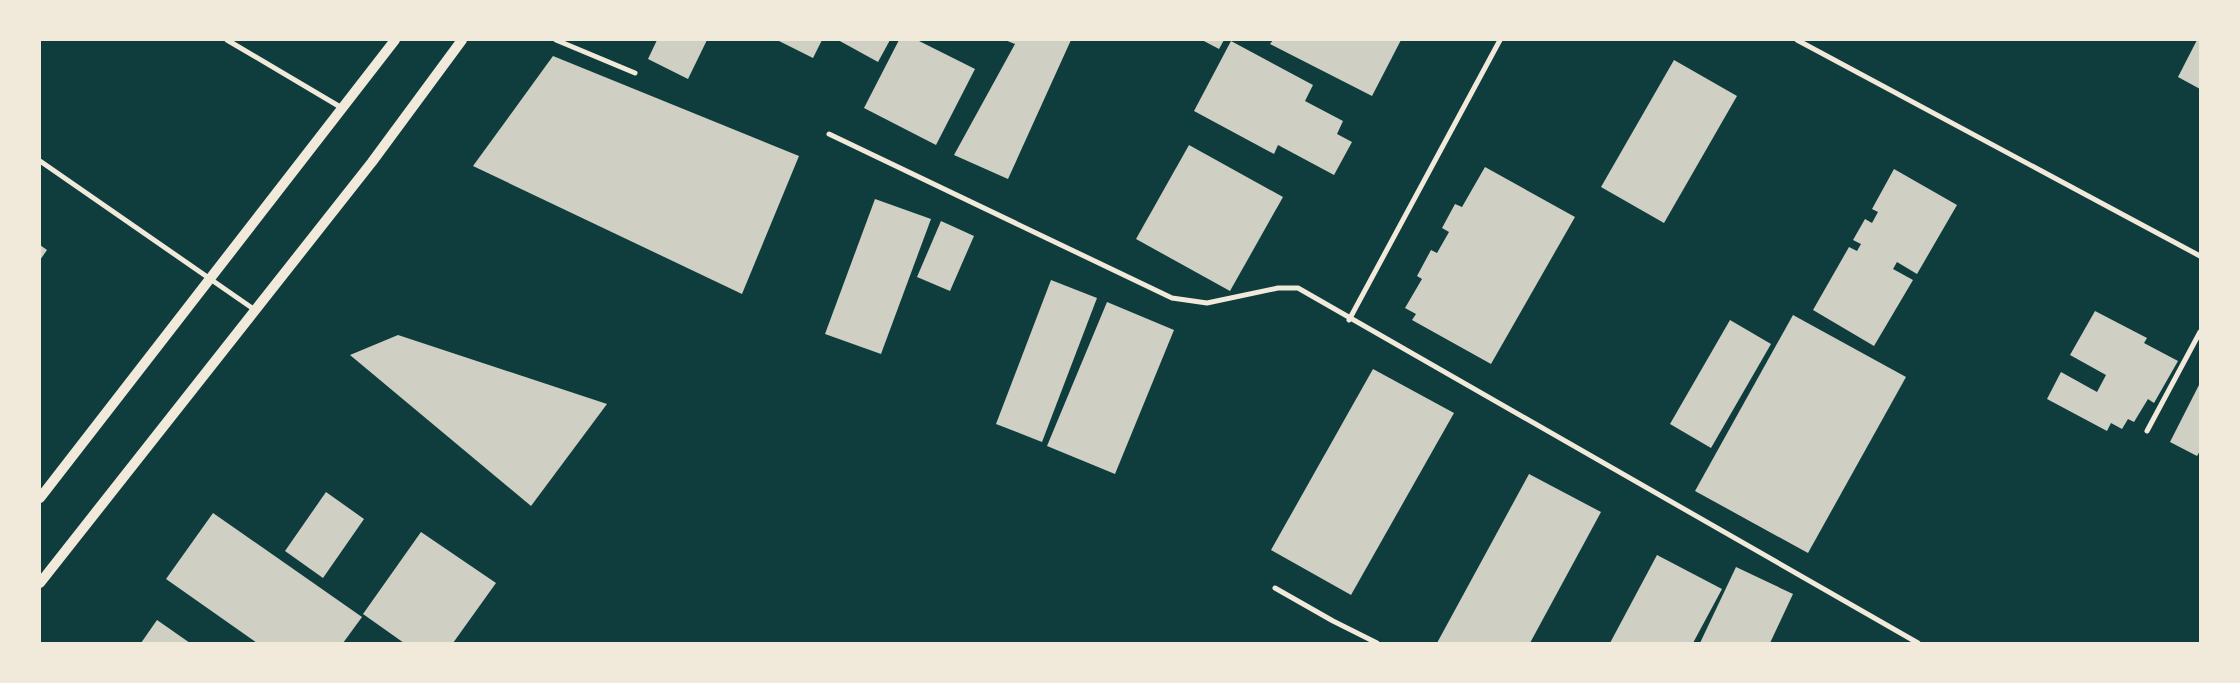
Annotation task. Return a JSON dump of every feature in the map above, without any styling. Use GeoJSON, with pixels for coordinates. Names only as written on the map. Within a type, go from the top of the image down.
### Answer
{"type":"FeatureCollection","features":[{"type":"Feature","properties":{"kind":"main road"},"geometry":{"type":"LineString","coordinates":[[40,498],[395,40]]}},
{"type":"Feature","properties":{"kind":"main road"},"geometry":{"type":"LineString","coordinates":[[40,583],[372,162],[462,40]]}},
{"type":"Feature","properties":{"kind":"street"},"geometry":{"type":"LineString","coordinates":[[227,40],[342,108]]}},
{"type":"Feature","properties":{"kind":"street"},"geometry":{"type":"LineString","coordinates":[[556,40],[635,73]]}},
{"type":"Feature","properties":{"kind":"street"},"geometry":{"type":"LineString","coordinates":[[1349,320],[1500,40]]}},
{"type":"Feature","properties":{"kind":"street"},"geometry":{"type":"LineString","coordinates":[[1797,40],[2200,256]]}},
{"type":"Feature","properties":{"kind":"street"},"geometry":{"type":"LineString","coordinates":[[829,134],[1172,298],[1207,303],[1278,288],[1298,288],[1349,320],[1579,448],[1918,643]]}},
{"type":"Feature","properties":{"kind":"street"},"geometry":{"type":"LineString","coordinates":[[40,162],[255,310]]}},
{"type":"Feature","properties":{"kind":"street"},"geometry":{"type":"LineString","coordinates":[[2147,431],[2200,332]]}},
{"type":"Feature","properties":{"kind":"street"},"geometry":{"type":"LineString","coordinates":[[1275,588],[1333,621],[1377,643]]}},
{"type":"Feature","properties":{"kind":"building"},"geometry":{"type":"Polygon","coordinates":[[[657,40],[707,40],[688,79],[648,59],[657,40]]]}},
{"type":"Feature","properties":{"kind":"building"},"geometry":{"type":"Polygon","coordinates":[[[777,40],[822,40],[813,58],[777,40]]]}},
{"type":"Feature","properties":{"kind":"building"},"geometry":{"type":"Polygon","coordinates":[[[838,40],[890,40],[878,62],[838,40]]]}},
{"type":"Feature","properties":{"kind":"building"},"geometry":{"type":"Polygon","coordinates":[[[899,40],[917,40],[975,69],[936,145],[864,108],[899,40]]]}},
{"type":"Feature","properties":{"kind":"building"},"geometry":{"type":"Polygon","coordinates":[[[1005,40],[1071,40],[1008,179],[954,155],[1015,44],[1005,40]]]}},
{"type":"Feature","properties":{"kind":"building"},"geometry":{"type":"Polygon","coordinates":[[[1202,40],[1224,40],[1219,49],[1202,40]]]}},
{"type":"Feature","properties":{"kind":"building"},"geometry":{"type":"Polygon","coordinates":[[[1273,40],[1401,40],[1372,96],[1270,44],[1273,40]]]}},
{"type":"Feature","properties":{"kind":"building"},"geometry":{"type":"Polygon","coordinates":[[[2197,40],[2200,40],[2200,89],[2178,77],[2197,40]]]}},
{"type":"Feature","properties":{"kind":"building"},"geometry":{"type":"Polygon","coordinates":[[[1231,41],[1313,85],[1305,101],[1343,121],[1337,134],[1352,142],[1334,175],[1278,145],[1274,154],[1194,111],[1231,41]]]}},
{"type":"Feature","properties":{"kind":"building"},"geometry":{"type":"Polygon","coordinates":[[[553,56],[799,156],[742,294],[473,166],[553,56]]]}},
{"type":"Feature","properties":{"kind":"building"},"geometry":{"type":"Polygon","coordinates":[[[1674,60],[1737,96],[1664,223],[1601,187],[1674,60]]]}},
{"type":"Feature","properties":{"kind":"building"},"geometry":{"type":"Polygon","coordinates":[[[1189,145],[1283,197],[1230,291],[1136,239],[1189,145]]]}},
{"type":"Feature","properties":{"kind":"building"},"geometry":{"type":"Polygon","coordinates":[[[1485,167],[1575,217],[1491,364],[1412,320],[1416,314],[1405,308],[1422,279],[1417,276],[1431,250],[1437,253],[1449,232],[1442,228],[1455,204],[1462,207],[1485,167]]]}},
{"type":"Feature","properties":{"kind":"building"},"geometry":{"type":"Polygon","coordinates":[[[1894,169],[1957,205],[1917,274],[1897,262],[1893,269],[1913,280],[1874,346],[1813,310],[1849,247],[1857,251],[1861,244],[1853,240],[1865,219],[1872,223],[1878,212],[1872,209],[1894,169]]]}},
{"type":"Feature","properties":{"kind":"building"},"geometry":{"type":"Polygon","coordinates":[[[875,199],[931,219],[881,354],[825,334],[875,199]]]}},
{"type":"Feature","properties":{"kind":"building"},"geometry":{"type":"Polygon","coordinates":[[[941,221],[974,236],[950,291],[917,277],[941,221]]]}},
{"type":"Feature","properties":{"kind":"building"},"geometry":{"type":"Polygon","coordinates":[[[40,245],[47,250],[40,260],[40,245]]]}},
{"type":"Feature","properties":{"kind":"building"},"geometry":{"type":"Polygon","coordinates":[[[1051,280],[1097,298],[1042,442],[996,424],[1051,280]]]}},
{"type":"Feature","properties":{"kind":"building"},"geometry":{"type":"Polygon","coordinates":[[[1107,302],[1174,330],[1115,474],[1047,446],[1107,302]]]}},
{"type":"Feature","properties":{"kind":"building"},"geometry":{"type":"Polygon","coordinates":[[[2095,311],[2147,338],[2144,343],[2178,361],[2154,403],[2148,399],[2134,422],[2128,419],[2122,429],[2111,423],[2107,431],[2047,399],[2061,372],[2097,392],[2106,375],[2070,355],[2095,311]]]}},
{"type":"Feature","properties":{"kind":"building"},"geometry":{"type":"Polygon","coordinates":[[[1793,315],[1906,377],[1808,553],[1695,491],[1793,315]]]}},
{"type":"Feature","properties":{"kind":"building"},"geometry":{"type":"Polygon","coordinates":[[[1730,320],[1771,344],[1711,448],[1670,424],[1730,320]]]}},
{"type":"Feature","properties":{"kind":"building"},"geometry":{"type":"Polygon","coordinates":[[[398,335],[607,404],[531,506],[350,355],[398,335]]]}},
{"type":"Feature","properties":{"kind":"building"},"geometry":{"type":"Polygon","coordinates":[[[1373,369],[1454,413],[1351,595],[1271,550],[1373,369]]]}},
{"type":"Feature","properties":{"kind":"building"},"geometry":{"type":"Polygon","coordinates":[[[2200,383],[2200,451],[2197,456],[2170,442],[2200,383]]]}},
{"type":"Feature","properties":{"kind":"building"},"geometry":{"type":"Polygon","coordinates":[[[1529,474],[1601,512],[1530,643],[1437,643],[1529,474]]]}},
{"type":"Feature","properties":{"kind":"building"},"geometry":{"type":"Polygon","coordinates":[[[326,492],[364,519],[323,578],[285,551],[326,492]]]}},
{"type":"Feature","properties":{"kind":"building"},"geometry":{"type":"Polygon","coordinates":[[[213,513],[362,617],[343,643],[257,643],[166,579],[213,513]]]}},
{"type":"Feature","properties":{"kind":"building"},"geometry":{"type":"Polygon","coordinates":[[[421,532],[496,583],[453,643],[404,643],[363,614],[421,532]]]}},
{"type":"Feature","properties":{"kind":"building"},"geometry":{"type":"Polygon","coordinates":[[[1657,555],[1722,589],[1693,643],[1610,643],[1657,555]]]}},
{"type":"Feature","properties":{"kind":"building"},"geometry":{"type":"Polygon","coordinates":[[[1736,567],[1793,594],[1770,643],[1700,643],[1736,567]]]}},
{"type":"Feature","properties":{"kind":"building"},"geometry":{"type":"Polygon","coordinates":[[[157,620],[190,643],[141,643],[157,620]]]}}]}
